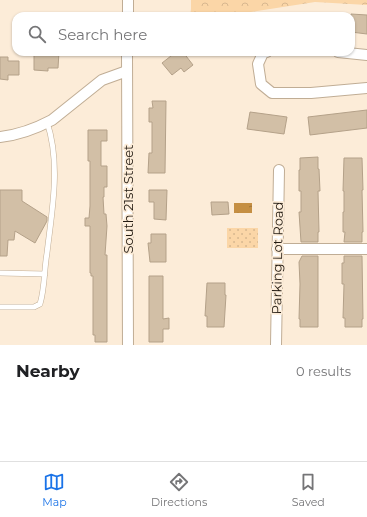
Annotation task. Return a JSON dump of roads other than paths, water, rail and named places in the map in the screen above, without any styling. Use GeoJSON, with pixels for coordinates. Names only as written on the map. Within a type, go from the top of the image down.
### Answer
{"type":"FeatureCollection","features":[{"type":"Feature","properties":{"kind":"street"},"geometry":{"type":"LineString","coordinates":[[128,0],[128,12]]}},
{"type":"Feature","properties":{"kind":"street"},"geometry":{"type":"LineString","coordinates":[[355,54],[367,55]]}},
{"type":"Feature","properties":{"kind":"street","name":"South 21st Street"},"geometry":{"type":"LineString","coordinates":[[127,56],[128,345]]}},
{"type":"Feature","properties":{"kind":"street"},"geometry":{"type":"LineString","coordinates":[[262,56],[258,64],[261,84],[272,93],[311,93],[367,88]]}},
{"type":"Feature","properties":{"kind":"street"},"geometry":{"type":"LineString","coordinates":[[0,137],[24,132],[48,122],[102,80],[127,71]]}},
{"type":"Feature","properties":{"kind":"street","name":"Parking Lot Road"},"geometry":{"type":"LineString","coordinates":[[276,345],[279,170]]}},
{"type":"Feature","properties":{"kind":"street"},"geometry":{"type":"LineString","coordinates":[[277,249],[367,249]]}},
{"type":"Feature","properties":{"kind":"lane"},"geometry":{"type":"LineString","coordinates":[[0,307],[34,307],[40,304],[42,297],[54,195],[54,150],[48,122]]}},
{"type":"Feature","properties":{"kind":"lane"},"geometry":{"type":"LineString","coordinates":[[0,273],[45,274]]}},
{"type":"Feature","properties":{"kind":"water"},"geometry":{"type":"Polygon","coordinates":[[[234,203],[252,203],[252,213],[234,213],[234,203]]]}}]}
